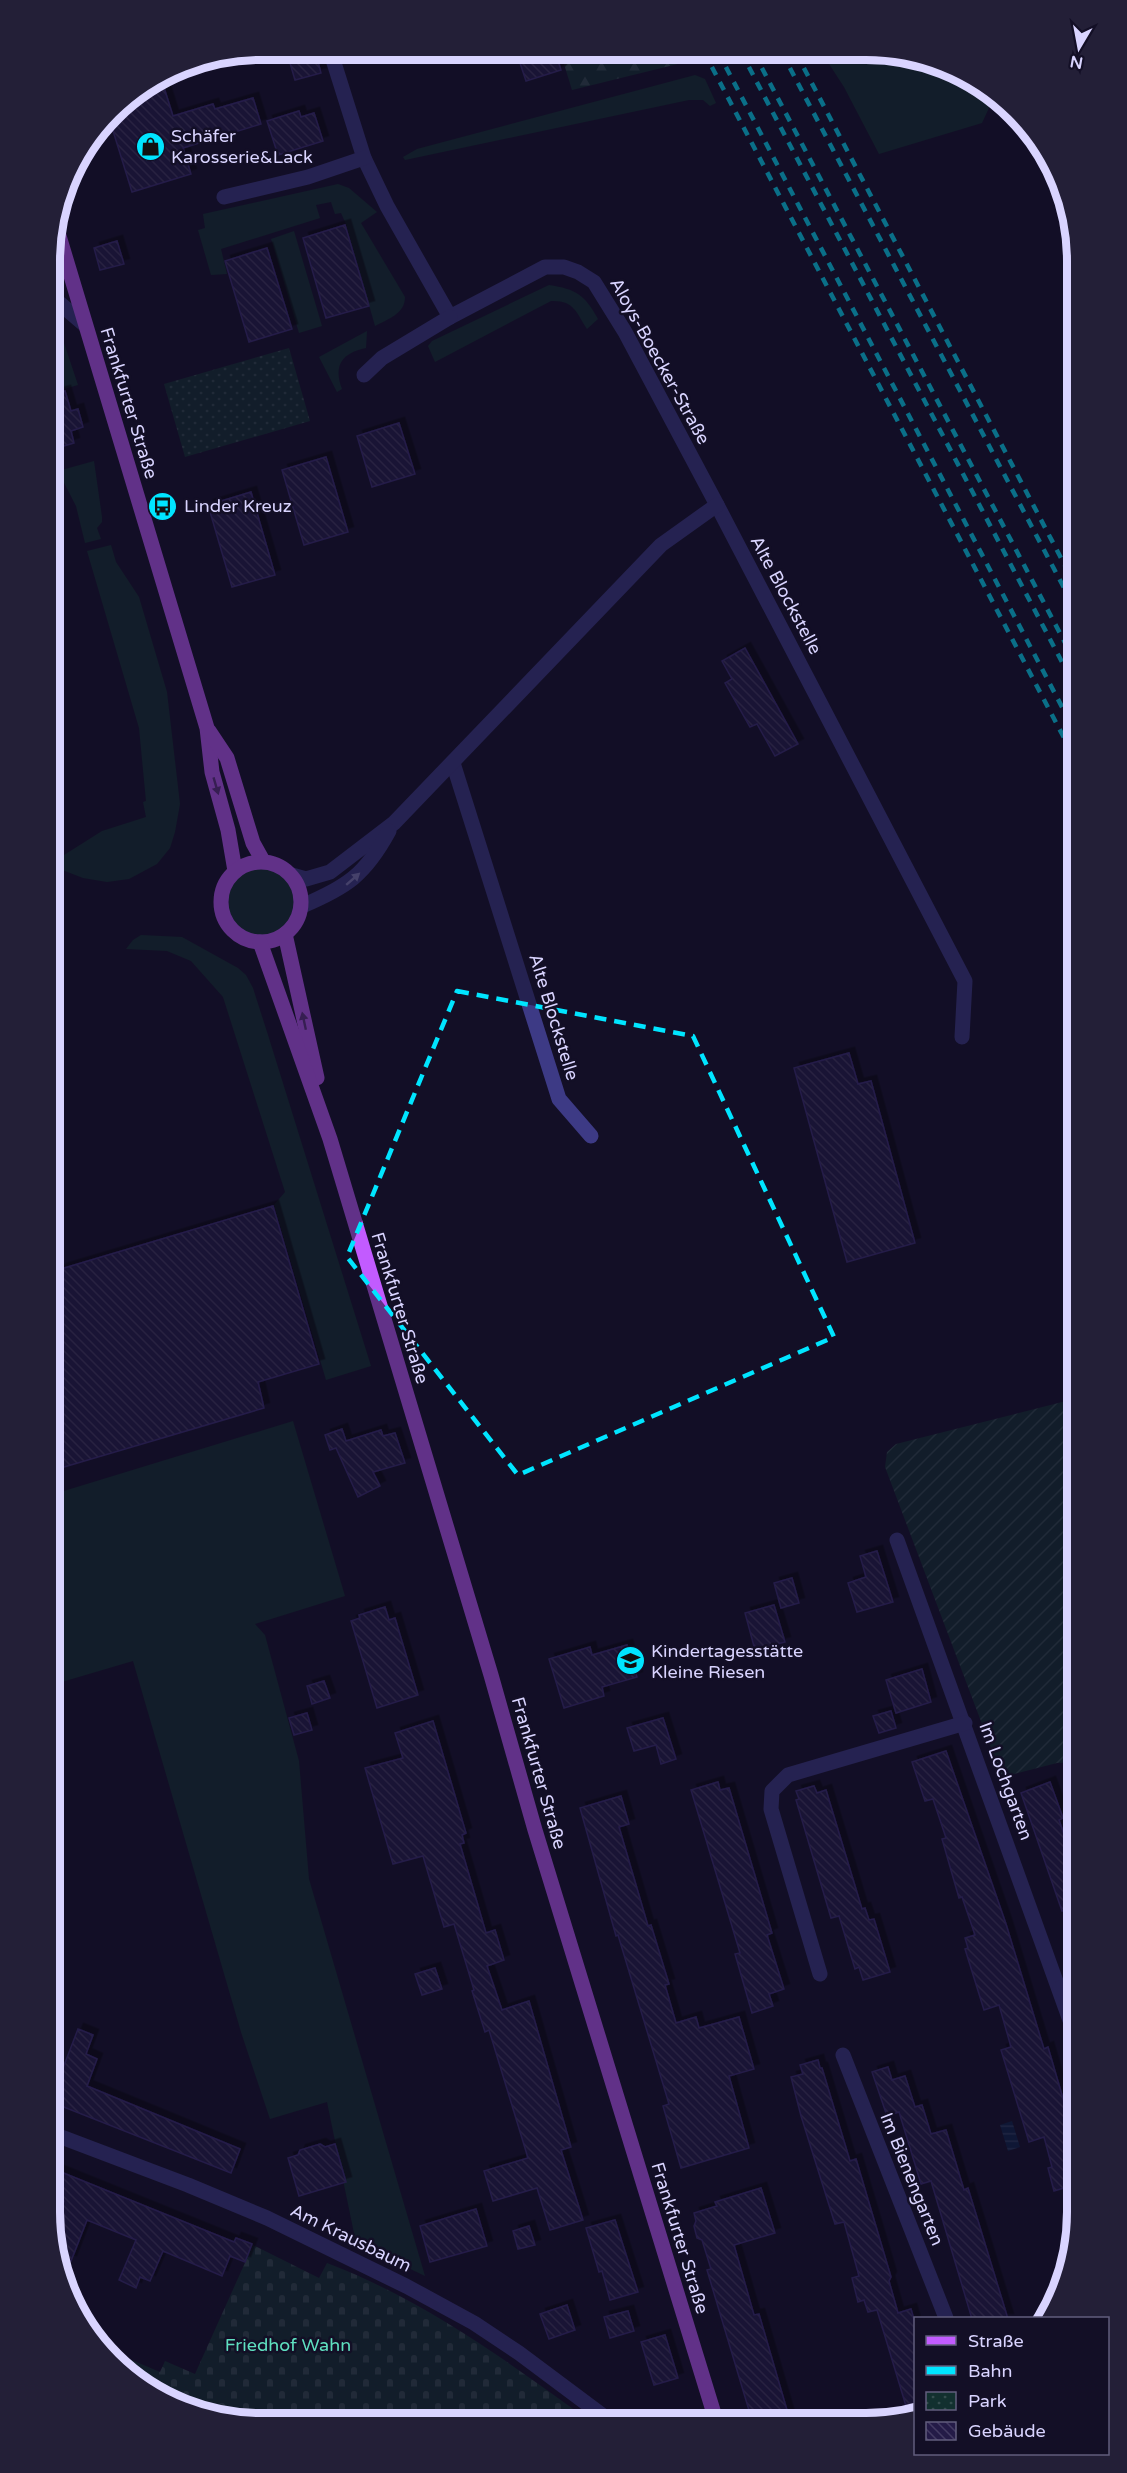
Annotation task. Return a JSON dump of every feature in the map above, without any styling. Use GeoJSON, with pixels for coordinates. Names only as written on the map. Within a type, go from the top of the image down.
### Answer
{"type":"FeatureCollection","features":[{"type":"Feature","properties":{"kind":"main road","name":"Frankfurter Straße"},"geometry":{"type":"LineString","coordinates":[[60,246],[207,728],[212,772],[228,830],[235,871]]}},
{"type":"Feature","properties":{"kind":"main road","name":"Frankfurter Straße"},"geometry":{"type":"LineString","coordinates":[[207,728],[227,758],[253,843],[263,861]]}},
{"type":"Feature","properties":{"kind":"main road"},"geometry":{"type":"LineString","coordinates":[[263,861],[284,868],[292,875],[300,890],[302,906],[299,917],[285,934],[278,939],[260,942],[250,941],[233,931],[222,911],[220,899],[223,888],[235,871],[248,863],[263,861]]}},
{"type":"Feature","properties":{"kind":"main road","name":"Frankfurter Straße"},"geometry":{"type":"LineString","coordinates":[[285,934],[330,1139]]}},
{"type":"Feature","properties":{"kind":"main road","name":"Frankfurter Straße"},"geometry":{"type":"LineString","coordinates":[[260,942],[330,1139],[535,1830],[713,2413]]}},
{"type":"Feature","properties":{"kind":"street"},"geometry":{"type":"LineString","coordinates":[[333,60],[364,158],[387,206],[450,317]]}},
{"type":"Feature","properties":{"kind":"street"},"geometry":{"type":"LineString","coordinates":[[224,197],[297,180],[364,158]]}},
{"type":"Feature","properties":{"kind":"street","name":"Aloys-Boecker-Straße"},"geometry":{"type":"LineString","coordinates":[[364,375],[382,358],[450,317],[545,267],[564,267],[578,272],[594,282],[625,332],[717,505]]}},
{"type":"Feature","properties":{"kind":"street"},"geometry":{"type":"LineString","coordinates":[[60,304],[85,325]]}},
{"type":"Feature","properties":{"kind":"street"},"geometry":{"type":"LineString","coordinates":[[292,875],[306,879],[330,872],[394,823],[661,545],[717,505]]}},
{"type":"Feature","properties":{"kind":"street","name":"Alte Blockstelle"},"geometry":{"type":"LineString","coordinates":[[717,505],[965,981],[962,1037]]}},
{"type":"Feature","properties":{"kind":"street","name":"Alte Blockstelle"},"geometry":{"type":"LineString","coordinates":[[453,762],[559,1099],[591,1136]]}},
{"type":"Feature","properties":{"kind":"street"},"geometry":{"type":"LineString","coordinates":[[302,906],[336,892],[351,882],[367,865],[394,823]]}},
{"type":"Feature","properties":{"kind":"street","name":"Im Lochgarten"},"geometry":{"type":"LineString","coordinates":[[897,1540],[1067,2009]]}},
{"type":"Feature","properties":{"kind":"street"},"geometry":{"type":"LineString","coordinates":[[820,1974],[771,1809],[772,1791],[788,1775],[965,1723]]}},
{"type":"Feature","properties":{"kind":"street"},"geometry":{"type":"LineString","coordinates":[[1060,1988],[1067,1986]]}},
{"type":"Feature","properties":{"kind":"street","name":"Im Bienengarten"},"geometry":{"type":"LineString","coordinates":[[843,2055],[945,2317]]}},
{"type":"Feature","properties":{"kind":"street","name":"Am Krausbaum"},"geometry":{"type":"LineString","coordinates":[[60,2137],[267,2218],[406,2286],[474,2324],[519,2353],[599,2413]]}},
{"type":"Feature","properties":{"kind":"highlighted area"},"geometry":{"type":"Polygon","coordinates":[[[457,991],[693,1036],[834,1337],[518,1475],[347,1257],[457,991]]]}},
{"type":"Feature","properties":{"kind":"green space"},"geometry":{"type":"Polygon","coordinates":[[[563,60],[690,61],[572,90],[563,60]]]}},
{"type":"Feature","properties":{"kind":"green space"},"geometry":{"type":"Polygon","coordinates":[[[827,60],[879,60],[905,64],[955,81],[991,104],[982,123],[879,154],[844,87],[827,60]]]}},
{"type":"Feature","properties":{"kind":"green space"},"geometry":{"type":"Polygon","coordinates":[[[695,75],[705,79],[716,103],[710,106],[703,100],[689,100],[405,160],[403,157],[417,149],[695,75]]]}},
{"type":"Feature","properties":{"kind":"green space"},"geometry":{"type":"Polygon","coordinates":[[[338,184],[349,188],[377,212],[361,223],[405,297],[402,308],[395,315],[375,326],[346,224],[341,213],[335,214],[331,202],[316,205],[320,218],[221,249],[227,274],[211,275],[198,230],[205,228],[203,214],[338,184]]]}},
{"type":"Feature","properties":{"kind":"green space"},"geometry":{"type":"Polygon","coordinates":[[[294,231],[322,326],[299,333],[271,239],[294,231]]]}},
{"type":"Feature","properties":{"kind":"green space"},"geometry":{"type":"Polygon","coordinates":[[[549,285],[579,294],[589,304],[598,319],[587,329],[574,308],[559,301],[551,301],[435,362],[428,346],[432,341],[549,285]]]}},
{"type":"Feature","properties":{"kind":"green space"},"geometry":{"type":"Polygon","coordinates":[[[60,331],[78,385],[60,390],[60,331]]]}},
{"type":"Feature","properties":{"kind":"green space"},"geometry":{"type":"Polygon","coordinates":[[[367,331],[366,348],[345,357],[339,367],[339,381],[342,389],[337,392],[319,357],[367,331]]]}},
{"type":"Feature","properties":{"kind":"green space"},"geometry":{"type":"Polygon","coordinates":[[[289,348],[310,421],[185,457],[164,384],[289,348]]]}},
{"type":"Feature","properties":{"kind":"green space"},"geometry":{"type":"Polygon","coordinates":[[[94,461],[102,517],[102,522],[97,528],[101,539],[85,543],[76,506],[60,475],[60,470],[94,461]]]}},
{"type":"Feature","properties":{"kind":"green space"},"geometry":{"type":"Polygon","coordinates":[[[111,545],[116,562],[139,597],[167,692],[180,804],[170,848],[157,864],[129,879],[107,882],[83,878],[60,869],[60,851],[64,855],[102,831],[146,817],[143,802],[146,801],[139,728],[87,551],[111,545]]]}},
{"type":"Feature","properties":{"kind":"green space"},"geometry":{"type":"Polygon","coordinates":[[[261,868],[274,871],[285,878],[292,889],[295,902],[292,915],[285,926],[274,933],[261,936],[248,933],[237,926],[230,915],[227,902],[230,889],[237,878],[248,871],[261,868]]]}},
{"type":"Feature","properties":{"kind":"green space"},"geometry":{"type":"Polygon","coordinates":[[[141,935],[182,937],[238,968],[246,975],[253,988],[371,1366],[326,1380],[274,1205],[285,1192],[223,997],[191,961],[167,951],[126,949],[133,940],[141,935]]]}},
{"type":"Feature","properties":{"kind":"green space"},"geometry":{"type":"Polygon","coordinates":[[[1067,1401],[1067,1762],[1002,1777],[885,1467],[887,1452],[896,1444],[1067,1401]]]}},
{"type":"Feature","properties":{"kind":"green space"},"geometry":{"type":"Polygon","coordinates":[[[293,1421],[345,1596],[255,1624],[265,1635],[299,1761],[309,1879],[425,2276],[356,2243],[327,2102],[270,2119],[241,2032],[133,1661],[60,1683],[60,1492],[293,1421]]]}},
{"type":"Feature","properties":{"kind":"green space","name":"Friedhof Wahn"},"geometry":{"type":"Polygon","coordinates":[[[253,2245],[319,2278],[327,2263],[396,2294],[461,2332],[579,2413],[248,2413],[222,2409],[172,2392],[150,2379],[122,2356],[160,2372],[165,2361],[195,2374],[253,2245]]]}},
{"type":"Feature","properties":{"kind":"water"},"geometry":{"type":"Polygon","coordinates":[[[1012,2121],[1020,2147],[1008,2151],[1000,2125],[1012,2121]]]}},
{"type":"Feature","properties":{"kind":"building"},"geometry":{"type":"Polygon","coordinates":[[[300,60],[317,60],[321,73],[295,80],[290,63],[300,60]]]}},
{"type":"Feature","properties":{"kind":"building"},"geometry":{"type":"Polygon","coordinates":[[[519,60],[558,60],[561,70],[526,81],[519,60]]]}},
{"type":"Feature","properties":{"kind":"building","name":"Schäfer Karosserie&Lack"},"geometry":{"type":"Polygon","coordinates":[[[163,86],[173,116],[213,104],[215,109],[253,98],[261,124],[183,148],[191,174],[132,192],[112,127],[129,110],[163,86]]]}},
{"type":"Feature","properties":{"kind":"building"},"geometry":{"type":"Polygon","coordinates":[[[299,111],[301,117],[314,113],[323,141],[278,155],[267,121],[299,111]]]}},
{"type":"Feature","properties":{"kind":"building"},"geometry":{"type":"Polygon","coordinates":[[[345,225],[369,306],[326,318],[303,238],[345,225]]]}},
{"type":"Feature","properties":{"kind":"building"},"geometry":{"type":"Polygon","coordinates":[[[117,241],[124,264],[100,270],[94,248],[117,241]]]}},
{"type":"Feature","properties":{"kind":"building"},"geometry":{"type":"Polygon","coordinates":[[[267,248],[292,329],[249,342],[225,261],[267,248]]]}},
{"type":"Feature","properties":{"kind":"building"},"geometry":{"type":"Polygon","coordinates":[[[65,391],[71,411],[78,409],[83,427],[71,431],[74,443],[60,447],[60,392],[65,391]]]}},
{"type":"Feature","properties":{"kind":"building"},"geometry":{"type":"Polygon","coordinates":[[[399,423],[415,474],[372,487],[357,436],[399,423]]]}},
{"type":"Feature","properties":{"kind":"building"},"geometry":{"type":"Polygon","coordinates":[[[326,457],[348,532],[304,545],[282,470],[326,457]]]}},
{"type":"Feature","properties":{"kind":"building"},"geometry":{"type":"Polygon","coordinates":[[[251,492],[275,575],[232,587],[208,505],[251,492]]]}},
{"type":"Feature","properties":{"kind":"building"},"geometry":{"type":"Polygon","coordinates":[[[745,648],[798,744],[775,756],[757,724],[750,727],[725,683],[732,679],[722,661],[745,648]]]}},
{"type":"Feature","properties":{"kind":"building"},"geometry":{"type":"Polygon","coordinates":[[[849,1053],[858,1084],[871,1081],[915,1243],[847,1262],[794,1068],[849,1053]]]}},
{"type":"Feature","properties":{"kind":"building"},"geometry":{"type":"Polygon","coordinates":[[[273,1206],[319,1364],[258,1382],[264,1408],[60,1468],[61,1269],[273,1206]]]}},
{"type":"Feature","properties":{"kind":"building"},"geometry":{"type":"Polygon","coordinates":[[[342,1429],[346,1441],[381,1430],[383,1436],[395,1433],[405,1463],[373,1472],[380,1486],[358,1497],[336,1448],[330,1450],[325,1435],[342,1429]]]}},
{"type":"Feature","properties":{"kind":"building"},"geometry":{"type":"Polygon","coordinates":[[[877,1551],[893,1602],[857,1612],[848,1583],[866,1577],[860,1556],[877,1551]]]}},
{"type":"Feature","properties":{"kind":"building"},"geometry":{"type":"Polygon","coordinates":[[[792,1578],[799,1603],[781,1608],[774,1583],[792,1578]]]}},
{"type":"Feature","properties":{"kind":"building"},"geometry":{"type":"Polygon","coordinates":[[[774,1605],[785,1642],[755,1650],[745,1613],[774,1605]]]}},
{"type":"Feature","properties":{"kind":"building"},"geometry":{"type":"Polygon","coordinates":[[[385,1607],[389,1620],[395,1618],[418,1695],[377,1708],[351,1621],[360,1618],[359,1615],[385,1607]]]}},
{"type":"Feature","properties":{"kind":"building"},"geometry":{"type":"Polygon","coordinates":[[[627,1645],[637,1677],[602,1687],[604,1696],[564,1708],[549,1659],[590,1647],[592,1655],[627,1645]]]}},
{"type":"Feature","properties":{"kind":"building"},"geometry":{"type":"Polygon","coordinates":[[[922,1669],[931,1702],[896,1713],[886,1680],[922,1669]]]}},
{"type":"Feature","properties":{"kind":"building"},"geometry":{"type":"Polygon","coordinates":[[[324,1681],[330,1698],[312,1704],[307,1686],[324,1681]]]}},
{"type":"Feature","properties":{"kind":"building"},"geometry":{"type":"Polygon","coordinates":[[[891,1711],[896,1728],[879,1733],[873,1716],[891,1711]]]}},
{"type":"Feature","properties":{"kind":"building"},"geometry":{"type":"Polygon","coordinates":[[[307,1713],[312,1730],[294,1735],[289,1718],[307,1713]]]}},
{"type":"Feature","properties":{"kind":"building"},"geometry":{"type":"Polygon","coordinates":[[[663,1718],[676,1759],[661,1764],[656,1745],[634,1751],[627,1728],[663,1718]]]}},
{"type":"Feature","properties":{"kind":"building"},"geometry":{"type":"Polygon","coordinates":[[[433,1721],[466,1833],[462,1835],[464,1843],[460,1844],[486,1933],[495,1930],[504,1960],[487,1966],[502,2010],[529,2001],[571,2147],[561,2150],[583,2220],[550,2230],[537,2188],[493,2201],[484,2171],[528,2158],[489,2030],[485,2032],[472,1991],[474,1990],[454,1924],[444,1927],[423,1856],[393,1864],[365,1768],[403,1758],[395,1733],[433,1721]]]}},
{"type":"Feature","properties":{"kind":"building"},"geometry":{"type":"Polygon","coordinates":[[[946,1751],[1006,1924],[1044,2049],[1048,2047],[1064,2102],[1067,2101],[1067,2198],[1064,2188],[1054,2191],[1048,2168],[1052,2167],[1044,2137],[1029,2142],[1001,2050],[1011,2047],[999,2005],[984,2010],[965,1949],[968,1948],[965,1938],[975,1935],[962,1897],[959,1898],[942,1839],[946,1838],[933,1799],[925,1801],[912,1762],[946,1751]]]}},
{"type":"Feature","properties":{"kind":"building"},"geometry":{"type":"Polygon","coordinates":[[[718,1782],[720,1790],[729,1788],[772,1933],[767,1935],[784,1989],[769,1994],[773,2006],[752,2013],[735,1954],[740,1953],[691,1790],[718,1782]]]}},
{"type":"Feature","properties":{"kind":"building"},"geometry":{"type":"Polygon","coordinates":[[[1050,1782],[1063,1818],[1059,1820],[1067,1843],[1067,1910],[1062,1911],[1021,1793],[1050,1782]]]}},
{"type":"Feature","properties":{"kind":"building"},"geometry":{"type":"Polygon","coordinates":[[[814,1786],[817,1793],[826,1790],[862,1909],[865,1908],[869,1920],[874,1919],[890,1972],[863,1980],[859,1967],[855,1969],[839,1916],[831,1918],[796,1800],[799,1799],[796,1791],[814,1786]]]}},
{"type":"Feature","properties":{"kind":"building"},"geometry":{"type":"Polygon","coordinates":[[[621,1796],[629,1824],[619,1827],[648,1926],[651,1925],[669,1984],[665,1985],[676,2023],[696,2017],[699,2028],[739,2017],[754,2069],[729,2076],[749,2148],[681,2168],[663,2106],[669,2104],[618,1935],[616,1936],[580,1808],[621,1796]]]}},
{"type":"Feature","properties":{"kind":"building"},"geometry":{"type":"Polygon","coordinates":[[[435,1968],[442,1989],[422,1995],[415,1974],[435,1968]]]}},
{"type":"Feature","properties":{"kind":"building"},"geometry":{"type":"Polygon","coordinates":[[[78,2029],[93,2035],[86,2054],[97,2059],[87,2086],[240,2149],[231,2173],[60,2106],[60,2067],[63,2068],[78,2029]]]}},
{"type":"Feature","properties":{"kind":"building"},"geometry":{"type":"Polygon","coordinates":[[[818,2060],[822,2068],[850,2161],[856,2159],[891,2277],[889,2281],[898,2313],[911,2309],[914,2320],[914,2407],[907,2408],[877,2310],[868,2312],[864,2300],[858,2302],[852,2278],[859,2276],[844,2222],[835,2224],[791,2077],[803,2074],[800,2065],[818,2060]]]}},
{"type":"Feature","properties":{"kind":"building"},"geometry":{"type":"Polygon","coordinates":[[[888,2067],[892,2080],[905,2076],[915,2107],[922,2105],[931,2134],[946,2130],[964,2190],[968,2188],[1007,2317],[971,2317],[931,2181],[921,2184],[899,2112],[887,2116],[872,2072],[888,2067]]]}},
{"type":"Feature","properties":{"kind":"building"},"geometry":{"type":"Polygon","coordinates":[[[320,2144],[325,2147],[335,2144],[346,2182],[299,2196],[288,2158],[298,2155],[300,2150],[320,2144]]]}},
{"type":"Feature","properties":{"kind":"building"},"geometry":{"type":"Polygon","coordinates":[[[60,2172],[234,2242],[236,2238],[252,2244],[245,2262],[230,2256],[222,2276],[163,2251],[150,2281],[140,2277],[136,2288],[119,2280],[136,2240],[87,2220],[71,2261],[66,2259],[60,2212],[64,2201],[60,2199],[60,2172]]]}},
{"type":"Feature","properties":{"kind":"building"},"geometry":{"type":"Polygon","coordinates":[[[761,2188],[775,2233],[734,2245],[754,2315],[759,2314],[788,2413],[750,2413],[707,2270],[711,2269],[702,2240],[697,2238],[694,2226],[696,2221],[694,2213],[717,2206],[715,2202],[761,2188]]]}},
{"type":"Feature","properties":{"kind":"building"},"geometry":{"type":"Polygon","coordinates":[[[476,2209],[487,2246],[430,2262],[420,2226],[476,2209]]]}},
{"type":"Feature","properties":{"kind":"building"},"geometry":{"type":"Polygon","coordinates":[[[615,2220],[638,2292],[610,2300],[586,2228],[615,2220]]]}},
{"type":"Feature","properties":{"kind":"building"},"geometry":{"type":"Polygon","coordinates":[[[529,2226],[535,2245],[518,2249],[513,2231],[529,2226]]]}},
{"type":"Feature","properties":{"kind":"building"},"geometry":{"type":"Polygon","coordinates":[[[567,2305],[575,2330],[549,2339],[540,2314],[567,2305]]]}},
{"type":"Feature","properties":{"kind":"building"},"geometry":{"type":"Polygon","coordinates":[[[628,2311],[634,2331],[610,2338],[604,2317],[628,2311]]]}},
{"type":"Feature","properties":{"kind":"building"},"geometry":{"type":"Polygon","coordinates":[[[665,2335],[678,2378],[654,2385],[641,2342],[665,2335]]]}},
{"type":"Feature","properties":{"kind":"railway"},"geometry":{"type":"LineString","coordinates":[[708,60],[1067,743]]}},
{"type":"Feature","properties":{"kind":"railway"},"geometry":{"type":"LineString","coordinates":[[722,60],[1067,716]]}},
{"type":"Feature","properties":{"kind":"railway"},"geometry":{"type":"LineString","coordinates":[[745,60],[1067,671]]}},
{"type":"Feature","properties":{"kind":"railway"},"geometry":{"type":"LineString","coordinates":[[758,60],[1067,647]]}},
{"type":"Feature","properties":{"kind":"railway"},"geometry":{"type":"LineString","coordinates":[[786,60],[1067,594]]}},
{"type":"Feature","properties":{"kind":"railway"},"geometry":{"type":"LineString","coordinates":[[800,60],[1067,569]]}},
{"type":"Feature","properties":{"kind":"place","name":"Schäfer Karosserie&Lack"},"geometry":{"type":"Point","coordinates":[150,146]}},
{"type":"Feature","properties":{"kind":"place","name":"Linder Kreuz"},"geometry":{"type":"Point","coordinates":[163,506]}},
{"type":"Feature","properties":{"kind":"place","name":"Kindertagesstätte Kleine Riesen"},"geometry":{"type":"Point","coordinates":[630,1661]}}]}
